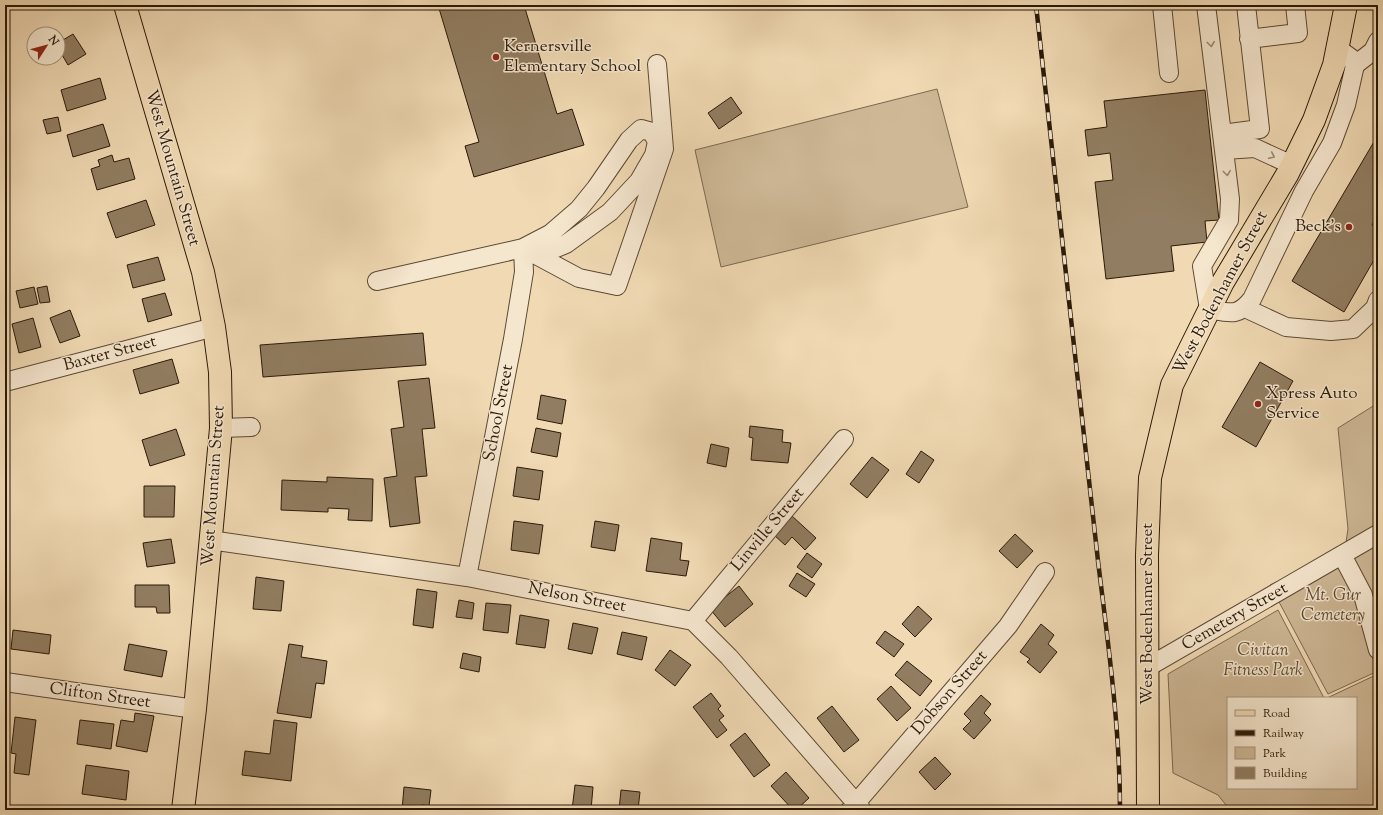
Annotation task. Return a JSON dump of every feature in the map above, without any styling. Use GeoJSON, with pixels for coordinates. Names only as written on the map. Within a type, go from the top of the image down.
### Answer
{"type":"FeatureCollection","features":[{"type":"Feature","properties":{"kind":"main road","name":"West Mountain Street"},"geometry":{"type":"LineString","coordinates":[[125,5],[203,272],[214,327],[220,372],[221,428],[195,709],[183,810]]}},
{"type":"Feature","properties":{"kind":"main road","name":"West Bodenhamer Street"},"geometry":{"type":"LineString","coordinates":[[1148,810],[1147,555],[1150,478],[1172,385],[1223,282],[1292,165],[1314,120],[1334,65],[1346,5]]}},
{"type":"Feature","properties":{"kind":"street"},"geometry":{"type":"LineString","coordinates":[[1162,5],[1169,73]]}},
{"type":"Feature","properties":{"kind":"street"},"geometry":{"type":"LineString","coordinates":[[1206,5],[1230,199],[1228,220],[1202,266],[1209,309],[1231,314],[1245,308],[1252,299],[1304,191],[1332,143],[1346,104],[1355,65],[1352,58],[1344,53],[1336,52]]}},
{"type":"Feature","properties":{"kind":"street"},"geometry":{"type":"LineString","coordinates":[[1223,142],[1260,129],[1246,5]]}},
{"type":"Feature","properties":{"kind":"street"},"geometry":{"type":"LineString","coordinates":[[1250,39],[1298,33],[1294,5]]}},
{"type":"Feature","properties":{"kind":"street"},"geometry":{"type":"LineString","coordinates":[[1355,65],[1373,51],[1378,41]]}},
{"type":"Feature","properties":{"kind":"street"},"geometry":{"type":"LineString","coordinates":[[523,248],[579,278],[617,286],[664,149],[657,64]]}},
{"type":"Feature","properties":{"kind":"street"},"geometry":{"type":"LineString","coordinates":[[377,280],[523,248],[550,234],[579,209],[596,188],[629,140],[641,129],[652,132],[657,142],[654,155],[639,181],[610,212],[566,244],[549,251],[523,248]]}},
{"type":"Feature","properties":{"kind":"street"},"geometry":{"type":"LineString","coordinates":[[1223,142],[1255,148],[1292,165]]}},
{"type":"Feature","properties":{"kind":"street","name":"School Street"},"geometry":{"type":"LineString","coordinates":[[467,577],[513,339],[524,272],[523,248]]}},
{"type":"Feature","properties":{"kind":"street"},"geometry":{"type":"LineString","coordinates":[[1245,308],[1286,327],[1331,331],[1353,329],[1375,308],[1378,300]]}},
{"type":"Feature","properties":{"kind":"street","name":"Baxter Street"},"geometry":{"type":"LineString","coordinates":[[5,382],[214,327]]}},
{"type":"Feature","properties":{"kind":"street"},"geometry":{"type":"LineString","coordinates":[[221,428],[251,428]]}},
{"type":"Feature","properties":{"kind":"street","name":"Linville Street"},"geometry":{"type":"LineString","coordinates":[[693,621],[844,439]]}},
{"type":"Feature","properties":{"kind":"street","name":"Cemetery Street"},"geometry":{"type":"LineString","coordinates":[[1148,666],[1378,535]]}},
{"type":"Feature","properties":{"kind":"street","name":"Nelson Street"},"geometry":{"type":"LineString","coordinates":[[210,540],[467,577],[693,621]]}},
{"type":"Feature","properties":{"kind":"street"},"geometry":{"type":"LineString","coordinates":[[1342,555],[1363,595],[1378,650]]}},
{"type":"Feature","properties":{"kind":"street","name":"Dobson Street"},"geometry":{"type":"LineString","coordinates":[[856,808],[1008,626],[1045,572]]}},
{"type":"Feature","properties":{"kind":"street"},"geometry":{"type":"LineString","coordinates":[[693,621],[729,658],[856,808]]}},
{"type":"Feature","properties":{"kind":"street","name":"Clifton Street"},"geometry":{"type":"LineString","coordinates":[[5,682],[195,709]]}},
{"type":"Feature","properties":{"kind":"green space"},"geometry":{"type":"Polygon","coordinates":[[[937,89],[968,207],[721,267],[695,150],[937,89]]]}},
{"type":"Feature","properties":{"kind":"green space","name":"Mt. Gur Cemetery"},"geometry":{"type":"Polygon","coordinates":[[[1378,403],[1378,671],[1328,694],[1270,585],[1345,549],[1348,529],[1338,428],[1378,403]]]}},
{"type":"Feature","properties":{"kind":"green space","name":"Civitan Fitness Park"},"geometry":{"type":"Polygon","coordinates":[[[1278,610],[1323,697],[1227,697],[1227,789],[1357,789],[1357,697],[1329,697],[1378,674],[1378,810],[1230,810],[1218,795],[1173,773],[1168,674],[1278,610]]]}},
{"type":"Feature","properties":{"kind":"building","name":"Kernersville Elementary School"},"geometry":{"type":"Polygon","coordinates":[[[438,5],[524,5],[557,114],[572,109],[584,145],[474,177],[465,146],[479,142],[438,5]]]}},
{"type":"Feature","properties":{"kind":"building"},"geometry":{"type":"Polygon","coordinates":[[[73,34],[86,54],[68,65],[66,62],[66,38],[73,34]]]}},
{"type":"Feature","properties":{"kind":"building"},"geometry":{"type":"Polygon","coordinates":[[[100,78],[106,99],[67,111],[61,90],[100,78]]]}},
{"type":"Feature","properties":{"kind":"building"},"geometry":{"type":"Polygon","coordinates":[[[1205,90],[1219,220],[1205,221],[1207,242],[1171,246],[1174,271],[1106,279],[1095,182],[1113,180],[1110,153],[1088,156],[1085,130],[1107,127],[1104,101],[1205,90]]]}},
{"type":"Feature","properties":{"kind":"building"},"geometry":{"type":"Polygon","coordinates":[[[731,97],[742,113],[719,129],[708,113],[731,97]]]}},
{"type":"Feature","properties":{"kind":"building"},"geometry":{"type":"Polygon","coordinates":[[[58,117],[61,131],[47,134],[43,120],[58,117]]]}},
{"type":"Feature","properties":{"kind":"building"},"geometry":{"type":"Polygon","coordinates":[[[103,124],[110,146],[73,157],[67,135],[103,124]]]}},
{"type":"Feature","properties":{"kind":"building","name":"Beck's"},"geometry":{"type":"Polygon","coordinates":[[[1375,140],[1378,142],[1378,214],[1372,225],[1378,229],[1378,253],[1344,312],[1292,281],[1375,140]]]}},
{"type":"Feature","properties":{"kind":"building"},"geometry":{"type":"Polygon","coordinates":[[[112,155],[114,162],[129,158],[135,179],[97,190],[91,169],[100,166],[98,160],[112,155]]]}},
{"type":"Feature","properties":{"kind":"building"},"geometry":{"type":"Polygon","coordinates":[[[146,200],[155,225],[116,238],[107,213],[146,200]]]}},
{"type":"Feature","properties":{"kind":"building"},"geometry":{"type":"Polygon","coordinates":[[[158,257],[165,280],[133,288],[127,265],[158,257]]]}},
{"type":"Feature","properties":{"kind":"building"},"geometry":{"type":"Polygon","coordinates":[[[47,286],[50,302],[40,303],[37,288],[47,286]]]}},
{"type":"Feature","properties":{"kind":"building"},"geometry":{"type":"Polygon","coordinates":[[[34,287],[38,304],[20,308],[16,291],[34,287]]]}},
{"type":"Feature","properties":{"kind":"building"},"geometry":{"type":"Polygon","coordinates":[[[165,293],[172,315],[148,322],[142,299],[165,293]]]}},
{"type":"Feature","properties":{"kind":"building"},"geometry":{"type":"Polygon","coordinates":[[[70,310],[80,336],[60,343],[50,318],[70,310]]]}},
{"type":"Feature","properties":{"kind":"building"},"geometry":{"type":"Polygon","coordinates":[[[33,318],[41,347],[19,353],[12,324],[33,318]]]}},
{"type":"Feature","properties":{"kind":"building"},"geometry":{"type":"Polygon","coordinates":[[[423,333],[426,365],[263,377],[260,345],[423,333]]]}},
{"type":"Feature","properties":{"kind":"building"},"geometry":{"type":"Polygon","coordinates":[[[172,359],[179,383],[140,394],[133,370],[172,359]]]}},
{"type":"Feature","properties":{"kind":"building","name":"Xpress Auto Service"},"geometry":{"type":"Polygon","coordinates":[[[1260,362],[1293,381],[1256,447],[1222,427],[1260,362]]]}},
{"type":"Feature","properties":{"kind":"building"},"geometry":{"type":"Polygon","coordinates":[[[429,378],[435,428],[422,429],[427,476],[415,477],[420,523],[390,527],[384,478],[397,476],[391,429],[404,427],[398,381],[429,378]]]}},
{"type":"Feature","properties":{"kind":"building"},"geometry":{"type":"Polygon","coordinates":[[[541,395],[566,400],[562,424],[537,419],[541,395]]]}},
{"type":"Feature","properties":{"kind":"building"},"geometry":{"type":"Polygon","coordinates":[[[750,426],[783,430],[782,442],[791,443],[788,463],[751,460],[753,438],[749,437],[750,426]]]}},
{"type":"Feature","properties":{"kind":"building"},"geometry":{"type":"Polygon","coordinates":[[[536,428],[561,433],[557,457],[531,452],[536,428]]]}},
{"type":"Feature","properties":{"kind":"building"},"geometry":{"type":"Polygon","coordinates":[[[176,429],[185,455],[150,466],[142,440],[176,429]]]}},
{"type":"Feature","properties":{"kind":"building"},"geometry":{"type":"Polygon","coordinates":[[[711,444],[729,448],[726,467],[707,463],[711,444]]]}},
{"type":"Feature","properties":{"kind":"building"},"geometry":{"type":"Polygon","coordinates":[[[921,451],[934,460],[919,483],[906,474],[921,451]]]}},
{"type":"Feature","properties":{"kind":"building"},"geometry":{"type":"Polygon","coordinates":[[[872,457],[889,470],[867,498],[850,484],[872,457]]]}},
{"type":"Feature","properties":{"kind":"building"},"geometry":{"type":"Polygon","coordinates":[[[517,467],[543,471],[539,500],[513,496],[517,467]]]}},
{"type":"Feature","properties":{"kind":"building"},"geometry":{"type":"Polygon","coordinates":[[[327,477],[373,479],[372,521],[348,520],[349,509],[328,508],[328,512],[281,510],[282,480],[327,482],[327,477]]]}},
{"type":"Feature","properties":{"kind":"building"},"geometry":{"type":"Polygon","coordinates":[[[144,486],[175,486],[174,517],[144,517],[144,486]]]}},
{"type":"Feature","properties":{"kind":"building"},"geometry":{"type":"Polygon","coordinates":[[[792,516],[816,538],[805,550],[792,537],[785,545],[774,535],[792,516]]]}},
{"type":"Feature","properties":{"kind":"building"},"geometry":{"type":"Polygon","coordinates":[[[514,521],[543,525],[539,554],[511,550],[514,521]]]}},
{"type":"Feature","properties":{"kind":"building"},"geometry":{"type":"Polygon","coordinates":[[[595,521],[619,525],[615,551],[591,547],[595,521]]]}},
{"type":"Feature","properties":{"kind":"building"},"geometry":{"type":"Polygon","coordinates":[[[1015,534],[1033,551],[1017,568],[999,551],[1015,534]]]}},
{"type":"Feature","properties":{"kind":"building"},"geometry":{"type":"Polygon","coordinates":[[[651,538],[682,543],[680,560],[689,561],[686,576],[646,571],[651,538]]]}},
{"type":"Feature","properties":{"kind":"building"},"geometry":{"type":"Polygon","coordinates":[[[171,539],[175,563],[147,567],[143,543],[171,539]]]}},
{"type":"Feature","properties":{"kind":"building"},"geometry":{"type":"Polygon","coordinates":[[[807,553],[822,564],[812,578],[797,567],[807,553]]]}},
{"type":"Feature","properties":{"kind":"building"},"geometry":{"type":"Polygon","coordinates":[[[797,573],[815,584],[806,597],[789,586],[797,573]]]}},
{"type":"Feature","properties":{"kind":"building"},"geometry":{"type":"Polygon","coordinates":[[[256,577],[284,581],[281,611],[253,609],[256,577]]]}},
{"type":"Feature","properties":{"kind":"building"},"geometry":{"type":"Polygon","coordinates":[[[135,585],[169,585],[170,613],[157,613],[156,607],[135,607],[135,585]]]}},
{"type":"Feature","properties":{"kind":"building"},"geometry":{"type":"Polygon","coordinates":[[[739,586],[753,604],[725,627],[710,609],[739,586]]]}},
{"type":"Feature","properties":{"kind":"building"},"geometry":{"type":"Polygon","coordinates":[[[417,589],[437,592],[433,628],[413,625],[417,589]]]}},
{"type":"Feature","properties":{"kind":"building"},"geometry":{"type":"Polygon","coordinates":[[[459,600],[474,603],[472,619],[456,617],[459,600]]]}},
{"type":"Feature","properties":{"kind":"building"},"geometry":{"type":"Polygon","coordinates":[[[486,603],[511,605],[508,633],[483,630],[486,603]]]}},
{"type":"Feature","properties":{"kind":"building"},"geometry":{"type":"Polygon","coordinates":[[[918,606],[932,619],[915,637],[902,624],[918,606]]]}},
{"type":"Feature","properties":{"kind":"building"},"geometry":{"type":"Polygon","coordinates":[[[520,615],[549,620],[545,648],[516,644],[520,615]]]}},
{"type":"Feature","properties":{"kind":"building"},"geometry":{"type":"Polygon","coordinates":[[[573,623],[598,628],[592,654],[568,649],[573,623]]]}},
{"type":"Feature","properties":{"kind":"building"},"geometry":{"type":"Polygon","coordinates":[[[1041,624],[1054,635],[1048,644],[1057,652],[1040,673],[1027,662],[1030,659],[1020,652],[1041,624]]]}},
{"type":"Feature","properties":{"kind":"building"},"geometry":{"type":"Polygon","coordinates":[[[13,630],[51,635],[49,654],[11,649],[13,630]]]}},
{"type":"Feature","properties":{"kind":"building"},"geometry":{"type":"Polygon","coordinates":[[[885,631],[904,644],[894,657],[876,643],[885,631]]]}},
{"type":"Feature","properties":{"kind":"building"},"geometry":{"type":"Polygon","coordinates":[[[622,632],[647,637],[642,660],[617,654],[622,632]]]}},
{"type":"Feature","properties":{"kind":"building"},"geometry":{"type":"Polygon","coordinates":[[[129,644],[167,651],[162,677],[124,670],[129,644]]]}},
{"type":"Feature","properties":{"kind":"building"},"geometry":{"type":"Polygon","coordinates":[[[289,644],[303,646],[301,657],[327,661],[324,684],[316,683],[311,718],[277,713],[289,644]]]}},
{"type":"Feature","properties":{"kind":"building"},"geometry":{"type":"Polygon","coordinates":[[[670,650],[691,665],[675,686],[655,670],[670,650]]]}},
{"type":"Feature","properties":{"kind":"building"},"geometry":{"type":"Polygon","coordinates":[[[463,653],[481,657],[479,672],[460,668],[463,653]]]}},
{"type":"Feature","properties":{"kind":"building"},"geometry":{"type":"Polygon","coordinates":[[[907,661],[932,681],[920,696],[895,675],[907,661]]]}},
{"type":"Feature","properties":{"kind":"building"},"geometry":{"type":"Polygon","coordinates":[[[891,686],[911,708],[897,721],[877,699],[891,686]]]}},
{"type":"Feature","properties":{"kind":"building"},"geometry":{"type":"Polygon","coordinates":[[[711,693],[721,706],[718,709],[724,716],[719,720],[727,730],[717,738],[693,707],[711,693]]]}},
{"type":"Feature","properties":{"kind":"building"},"geometry":{"type":"Polygon","coordinates":[[[981,695],[991,704],[984,713],[991,720],[974,739],[963,729],[971,721],[964,714],[981,695]]]}},
{"type":"Feature","properties":{"kind":"building"},"geometry":{"type":"Polygon","coordinates":[[[832,706],[859,740],[844,752],[817,718],[832,706]]]}},
{"type":"Feature","properties":{"kind":"building"},"geometry":{"type":"Polygon","coordinates":[[[135,713],[154,716],[147,752],[116,746],[121,720],[134,722],[135,713]]]}},
{"type":"Feature","properties":{"kind":"building"},"geometry":{"type":"Polygon","coordinates":[[[15,717],[36,720],[29,775],[14,773],[16,754],[11,753],[15,717]]]}},
{"type":"Feature","properties":{"kind":"building"},"geometry":{"type":"Polygon","coordinates":[[[80,720],[114,724],[111,749],[77,744],[80,720]]]}},
{"type":"Feature","properties":{"kind":"building"},"geometry":{"type":"Polygon","coordinates":[[[274,720],[297,723],[291,781],[242,775],[245,751],[270,754],[274,720]]]}},
{"type":"Feature","properties":{"kind":"building"},"geometry":{"type":"Polygon","coordinates":[[[745,733],[770,765],[754,777],[730,745],[745,733]]]}},
{"type":"Feature","properties":{"kind":"building"},"geometry":{"type":"Polygon","coordinates":[[[935,757],[951,774],[935,790],[919,772],[935,757]]]}},
{"type":"Feature","properties":{"kind":"building"},"geometry":{"type":"Polygon","coordinates":[[[86,765],[129,771],[126,800],[82,794],[86,765]]]}},
{"type":"Feature","properties":{"kind":"building"},"geometry":{"type":"Polygon","coordinates":[[[786,772],[809,798],[796,810],[793,810],[771,786],[786,772]]]}},
{"type":"Feature","properties":{"kind":"building"},"geometry":{"type":"Polygon","coordinates":[[[575,785],[593,787],[591,810],[572,810],[575,785]]]}},
{"type":"Feature","properties":{"kind":"building"},"geometry":{"type":"Polygon","coordinates":[[[404,787],[431,790],[429,806],[422,805],[421,810],[402,810],[404,787]]]}},
{"type":"Feature","properties":{"kind":"building"},"geometry":{"type":"Polygon","coordinates":[[[621,790],[640,792],[638,810],[619,810],[621,790]]]}},
{"type":"Feature","properties":{"kind":"railway"},"geometry":{"type":"LineString","coordinates":[[1036,5],[1113,685],[1118,748],[1120,810]]}},
{"type":"Feature","properties":{"kind":"place","name":"Kernersville Elementary School"},"geometry":{"type":"Point","coordinates":[496,57]}},
{"type":"Feature","properties":{"kind":"place","name":"Beck's"},"geometry":{"type":"Point","coordinates":[1349,227]}},
{"type":"Feature","properties":{"kind":"place","name":"Xpress Auto Service"},"geometry":{"type":"Point","coordinates":[1258,404]}}]}
